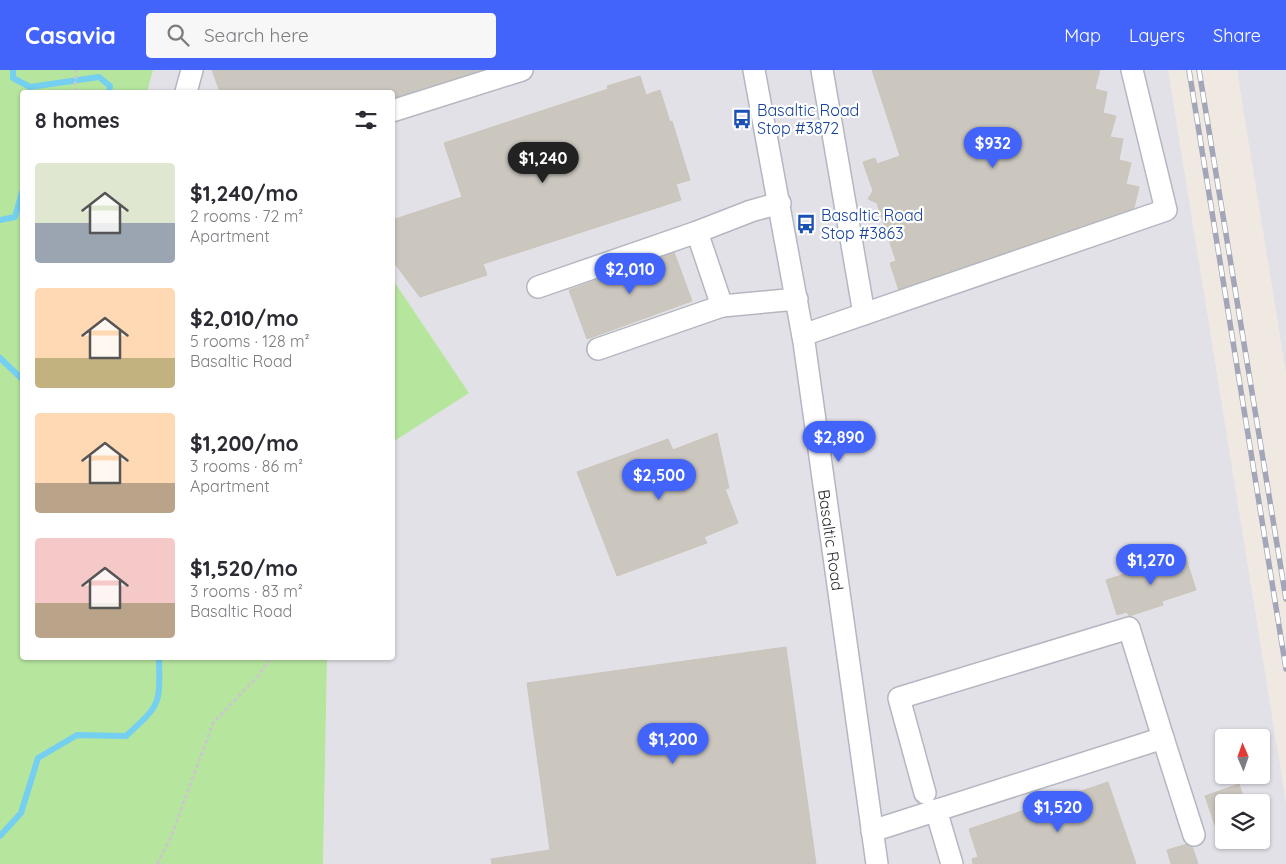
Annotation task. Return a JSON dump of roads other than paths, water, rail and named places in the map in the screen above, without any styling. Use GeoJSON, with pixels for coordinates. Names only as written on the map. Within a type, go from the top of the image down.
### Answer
{"type":"FeatureCollection","features":[{"type":"Feature","properties":{"kind":"street"},"geometry":{"type":"LineString","coordinates":[[187,90],[192,70]]}},
{"type":"Feature","properties":{"kind":"street"},"geometry":{"type":"LineString","coordinates":[[395,110],[522,70]]}},
{"type":"Feature","properties":{"kind":"street","name":"Basaltic Road"},"geometry":{"type":"LineString","coordinates":[[754,70],[803,335],[877,864]]}},
{"type":"Feature","properties":{"kind":"street"},"geometry":{"type":"LineString","coordinates":[[822,70],[864,314]]}},
{"type":"Feature","properties":{"kind":"street"},"geometry":{"type":"LineString","coordinates":[[803,335],[1166,210],[1132,70]]}},
{"type":"Feature","properties":{"kind":"street"},"geometry":{"type":"LineString","coordinates":[[538,287],[697,232],[751,211],[780,204]]}},
{"type":"Feature","properties":{"kind":"street"},"geometry":{"type":"LineString","coordinates":[[697,232],[722,306]]}},
{"type":"Feature","properties":{"kind":"street"},"geometry":{"type":"LineString","coordinates":[[598,349],[722,306],[797,299]]}},
{"type":"Feature","properties":{"kind":"street"},"geometry":{"type":"LineString","coordinates":[[925,793],[899,698],[1129,628],[1194,835]]}},
{"type":"Feature","properties":{"kind":"street"},"geometry":{"type":"LineString","coordinates":[[872,831],[1163,738]]}},
{"type":"Feature","properties":{"kind":"street"},"geometry":{"type":"LineString","coordinates":[[936,810],[952,864]]}},
{"type":"Feature","properties":{"kind":"waterway"},"geometry":{"type":"LineString","coordinates":[[13,70],[13,78],[30,87],[99,77],[110,86],[109,90]]}},
{"type":"Feature","properties":{"kind":"waterway"},"geometry":{"type":"LineString","coordinates":[[0,220],[15,217],[20,199]]}},
{"type":"Feature","properties":{"kind":"waterway"},"geometry":{"type":"LineString","coordinates":[[0,358],[20,377]]}},
{"type":"Feature","properties":{"kind":"waterway"},"geometry":{"type":"LineString","coordinates":[[0,836],[21,813],[38,758],[77,735],[126,736],[146,717],[156,703],[158,695],[159,660]]}},
{"type":"Feature","properties":{"kind":"railway"},"geometry":{"type":"LineString","coordinates":[[1189,70],[1286,669]]}},
{"type":"Feature","properties":{"kind":"railway"},"geometry":{"type":"LineString","coordinates":[[1199,70],[1286,599]]}},
{"type":"Feature","properties":{"kind":"place","name":"Basaltic Road Stop #3872"},"geometry":{"type":"Point","coordinates":[742,119]}},
{"type":"Feature","properties":{"kind":"place","name":"Basaltic Road Stop #3863"},"geometry":{"type":"Point","coordinates":[806,224]}}]}
